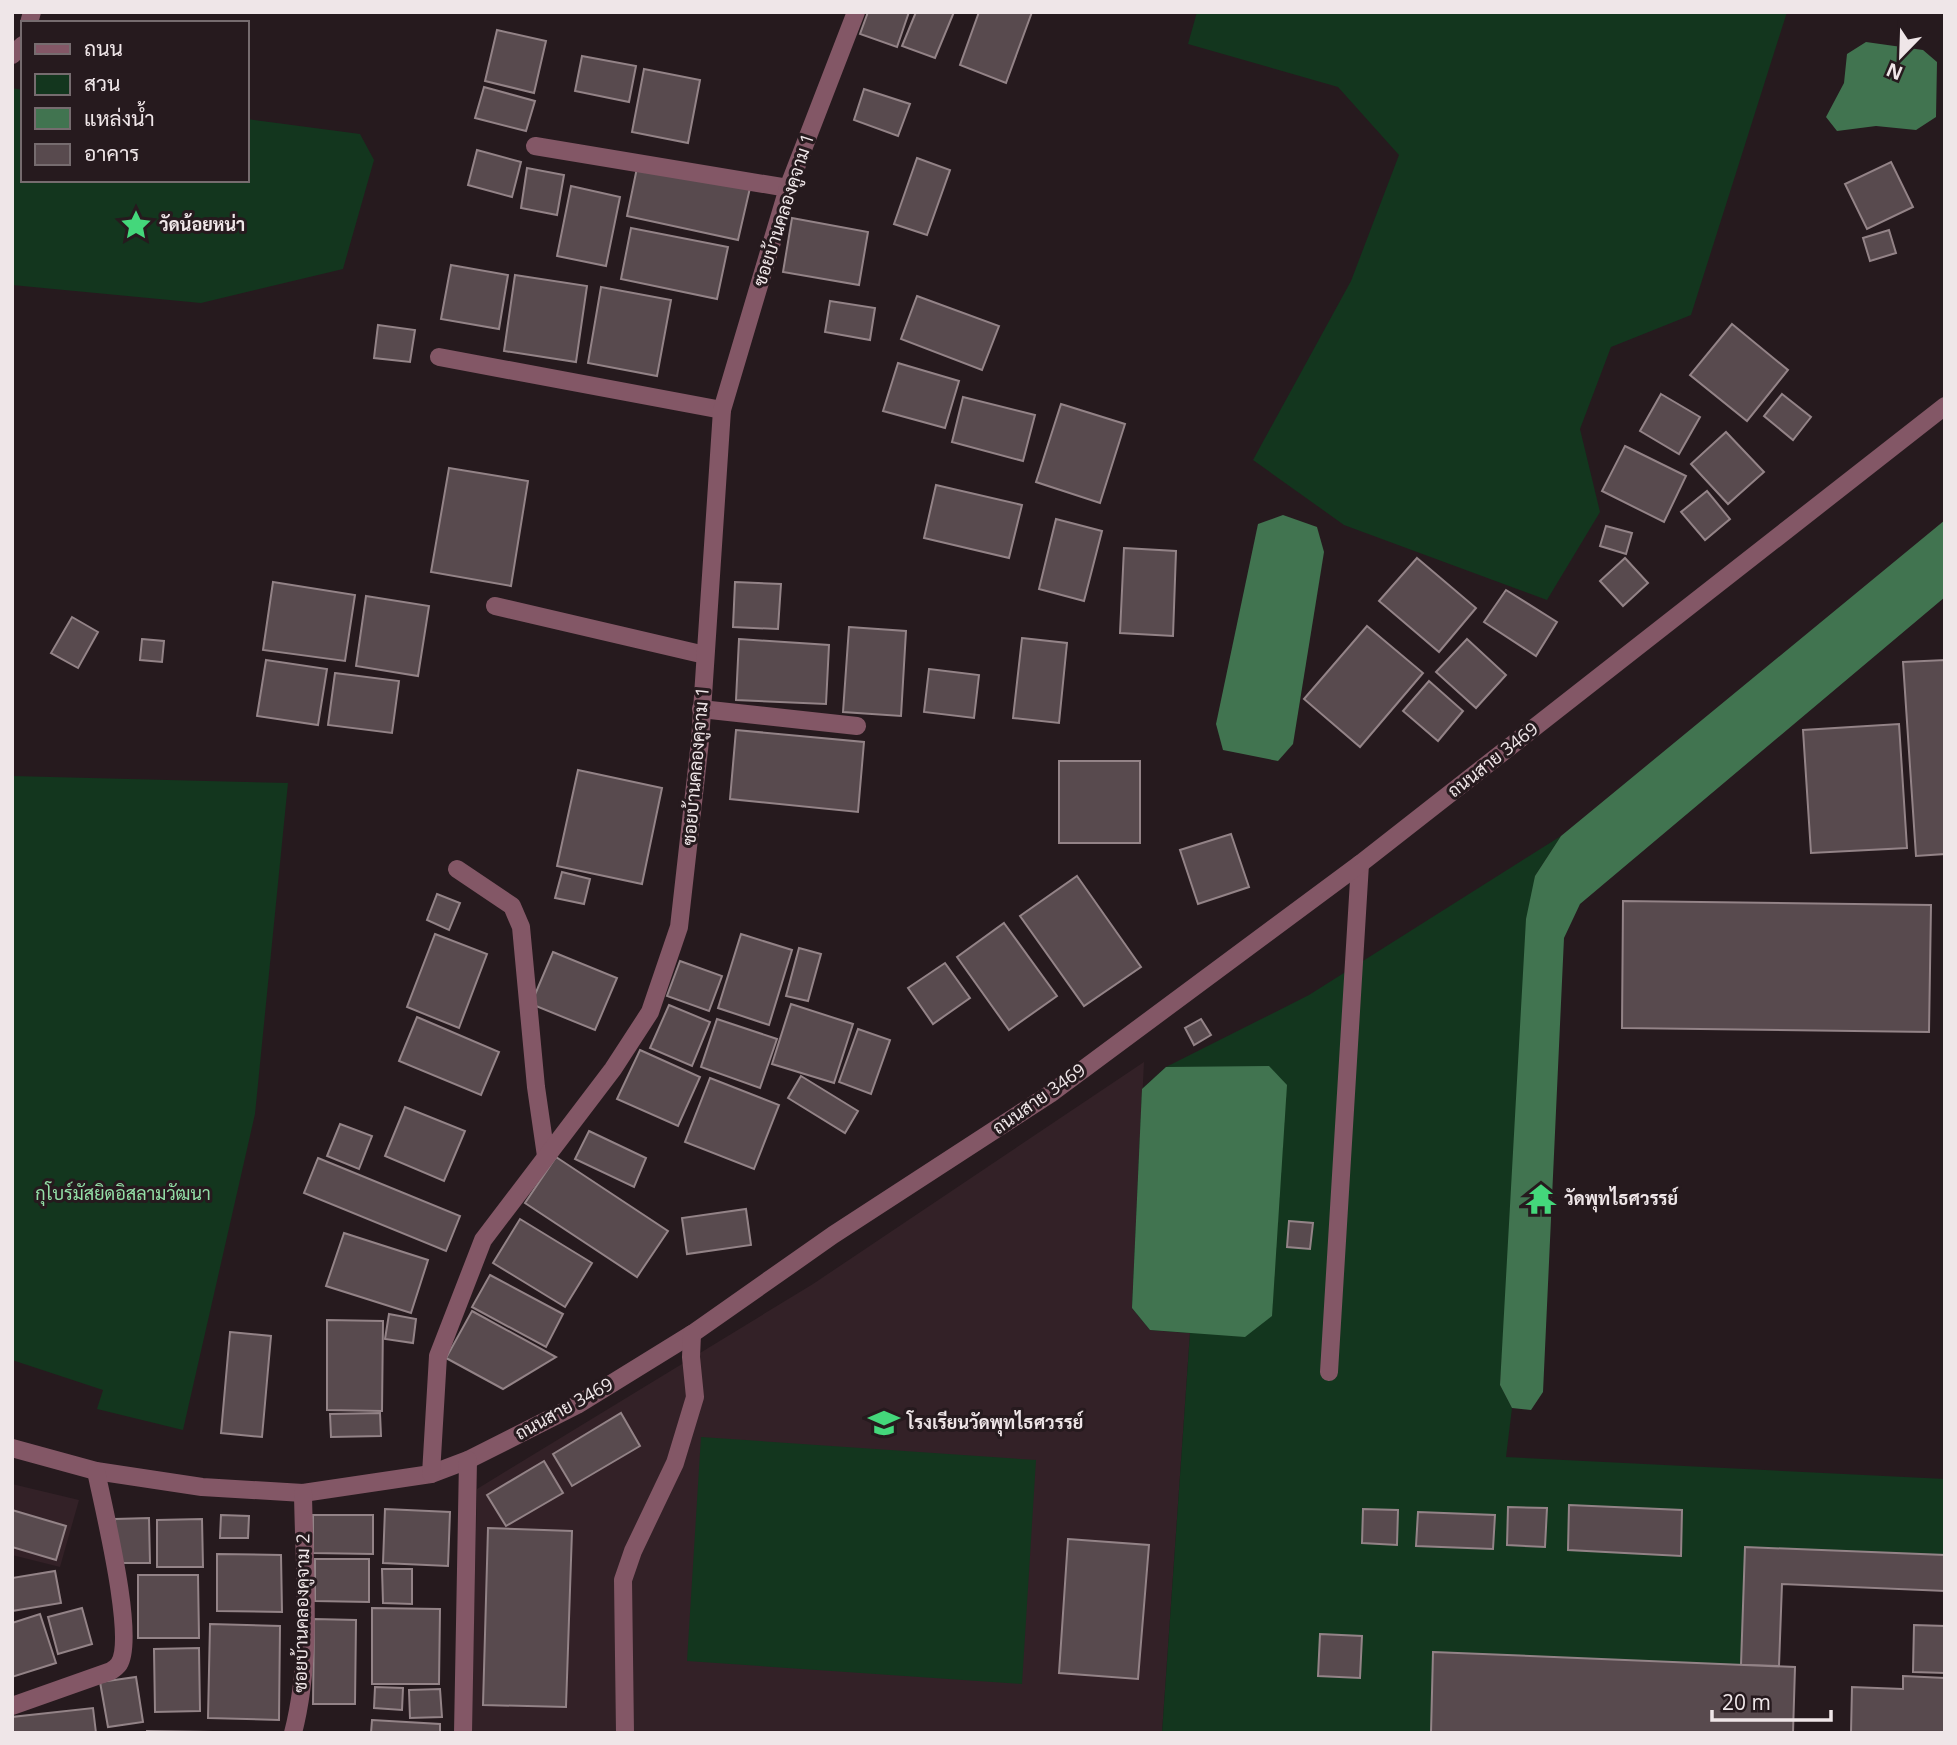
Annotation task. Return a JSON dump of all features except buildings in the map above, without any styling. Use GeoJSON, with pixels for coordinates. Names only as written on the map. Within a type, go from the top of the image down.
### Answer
{"type":"FeatureCollection","features":[{"type":"Feature","properties":{"kind":"street","name":"ซอยบ้านคลองคูจาม 1"},"geometry":{"type":"LineString","coordinates":[[431,1474],[438,1356],[483,1240],[613,1069],[650,1012],[680,927],[700,741],[722,410],[788,188],[856,12]]}},
{"type":"Feature","properties":{"kind":"street"},"geometry":{"type":"LineString","coordinates":[[536,146],[788,188]]}},
{"type":"Feature","properties":{"kind":"street"},"geometry":{"type":"LineString","coordinates":[[439,357],[722,410]]}},
{"type":"Feature","properties":{"kind":"street","name":"ถนนสาย 3469"},"geometry":{"type":"LineString","coordinates":[[12,1448],[96,1471],[202,1487],[303,1493],[431,1474],[468,1460],[577,1405],[692,1334],[833,1235],[1049,1094],[1360,864],[1945,406]]}},
{"type":"Feature","properties":{"kind":"street"},"geometry":{"type":"LineString","coordinates":[[495,607],[705,654]]}},
{"type":"Feature","properties":{"kind":"street"},"geometry":{"type":"LineString","coordinates":[[701,709],[857,726]]}},
{"type":"Feature","properties":{"kind":"street"},"geometry":{"type":"LineString","coordinates":[[1329,1372],[1360,864]]}},
{"type":"Feature","properties":{"kind":"street"},"geometry":{"type":"LineString","coordinates":[[457,869],[512,906],[522,927],[536,1087],[546,1156]]}},
{"type":"Feature","properties":{"kind":"street"},"geometry":{"type":"LineString","coordinates":[[625,1733],[623,1580],[675,1463],[695,1397],[692,1334]]}},
{"type":"Feature","properties":{"kind":"street"},"geometry":{"type":"LineString","coordinates":[[463,1733],[468,1460]]}},
{"type":"Feature","properties":{"kind":"street"},"geometry":{"type":"LineString","coordinates":[[12,1706],[111,1671],[120,1664],[124,1647],[123,1615],[96,1471]]}},
{"type":"Feature","properties":{"kind":"street","name":"ซอยบ้านคลองคูจาม 2"},"geometry":{"type":"LineString","coordinates":[[293,1733],[300,1705],[304,1631],[303,1493]]}},
{"type":"Feature","properties":{"kind":"shaded area","name":"โรงเรียนวัดพุทไธศวรรย์"},"geometry":{"type":"Polygon","coordinates":[[[1144,1062],[1132,1308],[1150,1330],[1190,1333],[1162,1733],[471,1733],[477,1489],[813,1284],[1144,1062]]]}},
{"type":"Feature","properties":{"kind":"shaded area"},"geometry":{"type":"Polygon","coordinates":[[[12,1484],[79,1500],[60,1567],[12,1555],[12,1484]]]}},
{"type":"Feature","properties":{"kind":"green space"},"geometry":{"type":"Polygon","coordinates":[[[1197,12],[1787,12],[1691,315],[1611,347],[1580,429],[1600,512],[1547,600],[1344,525],[1253,460],[1351,281],[1399,155],[1338,87],[1188,44],[1197,12]]]}},
{"type":"Feature","properties":{"kind":"green space"},"geometry":{"type":"Polygon","coordinates":[[[12,88],[21,90],[21,182],[248,182],[248,119],[360,134],[374,160],[343,269],[201,303],[12,285],[12,88]]]}},
{"type":"Feature","properties":{"kind":"green space","name":"กุโบร์มัสยิดอิสลามวัฒนา"},"geometry":{"type":"Polygon","coordinates":[[[12,776],[288,783],[255,1114],[183,1430],[97,1409],[103,1390],[12,1360],[12,776]]]}},
{"type":"Feature","properties":{"kind":"green space"},"geometry":{"type":"Polygon","coordinates":[[[1561,836],[1535,876],[1500,1385],[1512,1408],[1506,1457],[1945,1479],[1945,1555],[1746,1547],[1741,1665],[1434,1652],[1431,1733],[1162,1733],[1190,1333],[1150,1330],[1132,1308],[1142,1089],[1166,1067],[1309,995],[1561,836]]]}},
{"type":"Feature","properties":{"kind":"green space"},"geometry":{"type":"Polygon","coordinates":[[[701,1437],[1036,1460],[1022,1684],[687,1661],[701,1437]]]}},
{"type":"Feature","properties":{"kind":"water"},"geometry":{"type":"Polygon","coordinates":[[[1866,42],[1923,50],[1937,62],[1936,117],[1916,130],[1876,126],[1837,131],[1826,117],[1844,83],[1847,54],[1866,42]]]}},
{"type":"Feature","properties":{"kind":"water"},"geometry":{"type":"Polygon","coordinates":[[[1283,515],[1317,527],[1324,552],[1293,744],[1278,761],[1223,750],[1216,724],[1258,524],[1283,515]]]}},
{"type":"Feature","properties":{"kind":"water"},"geometry":{"type":"Polygon","coordinates":[[[1945,520],[1945,597],[1580,904],[1564,938],[1543,1392],[1531,1410],[1512,1408],[1500,1385],[1526,919],[1535,876],[1561,836],[1945,520]]]}},
{"type":"Feature","properties":{"kind":"water"},"geometry":{"type":"Polygon","coordinates":[[[1269,1066],[1287,1085],[1272,1316],[1245,1337],[1150,1330],[1132,1308],[1142,1089],[1166,1067],[1269,1066]]]}},
{"type":"Feature","properties":{"kind":"place","name":"วัดน้อยหน่า"},"geometry":{"type":"Point","coordinates":[136,225]}},
{"type":"Feature","properties":{"kind":"place","name":"วัดพุทไธศวรรย์"},"geometry":{"type":"Point","coordinates":[1541,1199]}},
{"type":"Feature","properties":{"kind":"place","name":"โรงเรียนวัดพุทไธศวรรย์"},"geometry":{"type":"Point","coordinates":[884,1423]}}]}
